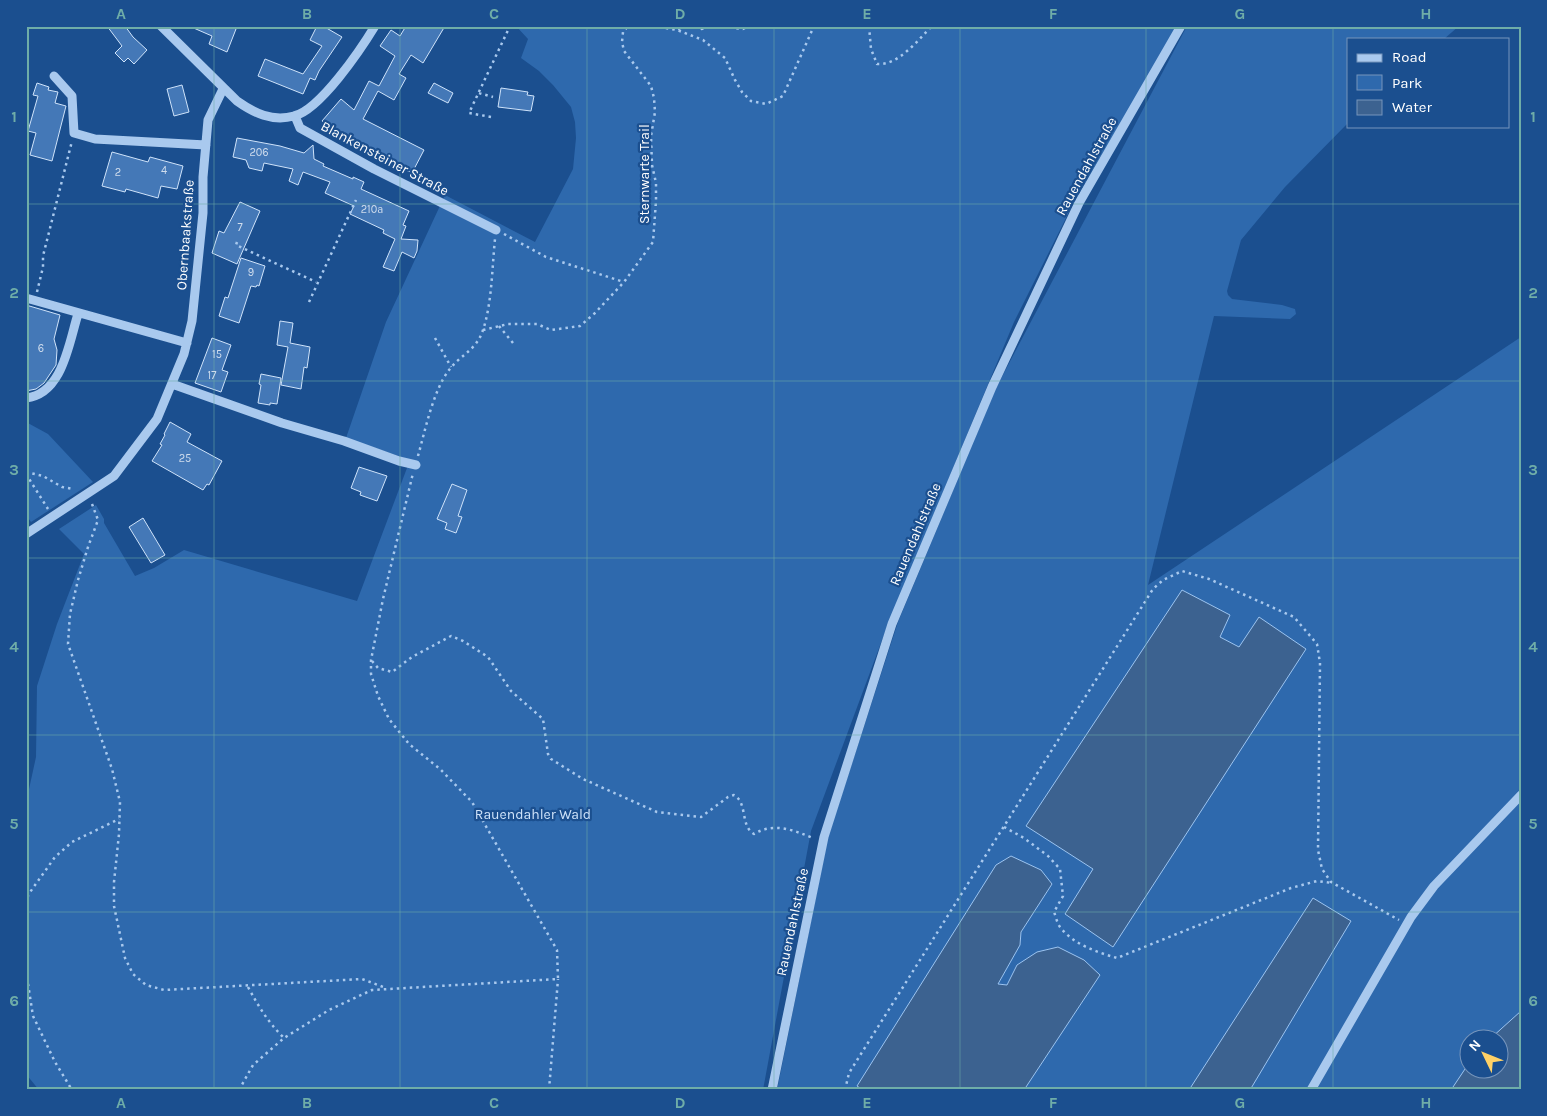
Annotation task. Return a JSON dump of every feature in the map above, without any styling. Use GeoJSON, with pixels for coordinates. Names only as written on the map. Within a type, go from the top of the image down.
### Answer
{"type":"FeatureCollection","features":[{"type":"Feature","properties":{"kind":"street","name":"Blankensteiner Straße"},"geometry":{"type":"LineString","coordinates":[[161,26],[223,88],[251,111],[268,118],[295,116],[322,97],[376,26]]}},
{"type":"Feature","properties":{"kind":"street","name":"Rauendahlstraße"},"geometry":{"type":"LineString","coordinates":[[772,1090],[823,842],[892,624],[992,387],[1078,203],[1181,26]]}},
{"type":"Feature","properties":{"kind":"street"},"geometry":{"type":"LineString","coordinates":[[54,76],[72,96],[74,133],[95,139],[206,146]]}},
{"type":"Feature","properties":{"kind":"street","name":"Obernbaakstraße"},"geometry":{"type":"LineString","coordinates":[[26,534],[114,476],[157,419],[187,343],[192,321],[200,245],[208,120],[223,88]]}},
{"type":"Feature","properties":{"kind":"street","name":"Blankensteiner Straße"},"geometry":{"type":"LineString","coordinates":[[295,116],[300,128],[374,169],[496,230]]}},
{"type":"Feature","properties":{"kind":"street"},"geometry":{"type":"LineString","coordinates":[[467,227],[470,218]]}},
{"type":"Feature","properties":{"kind":"street"},"geometry":{"type":"LineString","coordinates":[[26,298],[187,343]]}},
{"type":"Feature","properties":{"kind":"street"},"geometry":{"type":"LineString","coordinates":[[26,398],[42,393],[53,384],[60,371],[78,314]]}},
{"type":"Feature","properties":{"kind":"street"},"geometry":{"type":"LineString","coordinates":[[172,384],[282,423],[416,465]]}},
{"type":"Feature","properties":{"kind":"street"},"geometry":{"type":"LineString","coordinates":[[1311,1090],[1407,924],[1434,886],[1521,795]]}},
{"type":"Feature","properties":{"kind":"path"},"geometry":{"type":"LineString","coordinates":[[492,117],[469,113],[510,26]]}},
{"type":"Feature","properties":{"kind":"path","name":"Sternwarte Trail"},"geometry":{"type":"LineString","coordinates":[[483,330],[508,324],[537,324],[551,330],[580,326],[624,282],[653,242],[656,183],[652,164],[651,136],[655,112],[654,98],[650,86],[624,51],[622,42],[623,32],[628,26]]}},
{"type":"Feature","properties":{"kind":"path"},"geometry":{"type":"LineString","coordinates":[[653,26],[677,30],[703,40],[725,58],[742,92],[751,101],[766,104],[784,96],[814,26]]}},
{"type":"Feature","properties":{"kind":"path"},"geometry":{"type":"LineString","coordinates":[[677,30],[689,26]]}},
{"type":"Feature","properties":{"kind":"path"},"geometry":{"type":"LineString","coordinates":[[695,26],[702,29],[708,26]]}},
{"type":"Feature","properties":{"kind":"path"},"geometry":{"type":"LineString","coordinates":[[717,26],[743,29],[748,26]]}},
{"type":"Feature","properties":{"kind":"path"},"geometry":{"type":"LineString","coordinates":[[869,26],[874,58],[877,64],[884,65],[894,60],[932,26]]}},
{"type":"Feature","properties":{"kind":"path"},"geometry":{"type":"LineString","coordinates":[[479,93],[493,97]]}},
{"type":"Feature","properties":{"kind":"path"},"geometry":{"type":"LineString","coordinates":[[38,284],[43,267],[43,256],[74,133]]}},
{"type":"Feature","properties":{"kind":"path"},"geometry":{"type":"LineString","coordinates":[[309,302],[356,200]]}},
{"type":"Feature","properties":{"kind":"path"},"geometry":{"type":"LineString","coordinates":[[549,1090],[558,979],[558,950],[472,802],[440,769],[409,744],[390,719],[378,696],[371,674],[371,660],[385,590],[430,413],[440,387],[451,367],[476,344],[483,330],[488,305],[496,230],[546,257],[624,282]]}},
{"type":"Feature","properties":{"kind":"path"},"geometry":{"type":"LineString","coordinates":[[237,242],[236,245],[317,283]]}},
{"type":"Feature","properties":{"kind":"path"},"geometry":{"type":"LineString","coordinates":[[499,326],[513,343]]}},
{"type":"Feature","properties":{"kind":"path"},"geometry":{"type":"LineString","coordinates":[[435,338],[451,367]]}},
{"type":"Feature","properties":{"kind":"path"},"geometry":{"type":"LineString","coordinates":[[26,473],[43,476],[62,487],[79,489],[86,495],[98,520],[78,580],[70,614],[68,644],[114,776],[120,802],[114,906],[125,958],[133,974],[146,985],[164,990],[362,980],[387,988]]}},
{"type":"Feature","properties":{"kind":"path"},"geometry":{"type":"LineString","coordinates":[[26,473],[39,497],[53,516]]}},
{"type":"Feature","properties":{"kind":"path"},"geometry":{"type":"LineString","coordinates":[[845,1090],[849,1073],[1153,589],[1163,580],[1182,571],[1209,579],[1294,617],[1317,644],[1320,663],[1318,850],[1322,869],[1331,882],[1407,924]]}},
{"type":"Feature","properties":{"kind":"path"},"geometry":{"type":"LineString","coordinates":[[371,660],[378,668],[392,672],[412,657],[451,636],[458,638],[488,657],[511,691],[543,718],[548,754],[551,759],[583,779],[657,812],[701,817],[728,797],[734,795],[741,801],[747,828],[754,834],[777,827],[791,829],[823,842]]}},
{"type":"Feature","properties":{"kind":"path"},"geometry":{"type":"LineString","coordinates":[[26,922],[28,895],[55,857],[72,842],[119,819]]}},
{"type":"Feature","properties":{"kind":"path"},"geometry":{"type":"LineString","coordinates":[[1004,827],[1024,838],[1048,856],[1060,869],[1064,896],[1054,912],[1060,926],[1074,940],[1088,948],[1117,958],[1291,888],[1317,881],[1335,884]]}},
{"type":"Feature","properties":{"kind":"path"},"geometry":{"type":"LineString","coordinates":[[26,972],[33,1016],[55,1062],[72,1090]]}},
{"type":"Feature","properties":{"kind":"path"},"geometry":{"type":"LineString","coordinates":[[239,1090],[253,1065],[284,1038],[321,1014],[372,990],[558,979]]}},
{"type":"Feature","properties":{"kind":"path"},"geometry":{"type":"LineString","coordinates":[[248,987],[261,1012],[284,1038]]}},
{"type":"Feature","properties":{"kind":"green space","name":"Rauendahler Wald"},"geometry":{"type":"Polygon","coordinates":[[[516,26],[1178,26],[1076,198],[1014,322],[888,624],[811,831],[763,1090],[39,1090],[26,1074],[26,803],[36,757],[37,686],[57,624],[84,554],[59,529],[96,505],[104,519],[104,523],[135,576],[154,568],[184,550],[357,601],[410,460],[346,438],[386,322],[445,195],[535,242],[573,169],[576,138],[575,122],[571,107],[539,71],[521,58],[528,39],[516,26]]]}},
{"type":"Feature","properties":{"kind":"green space"},"geometry":{"type":"Polygon","coordinates":[[[1187,26],[1459,26],[1445,38],[1347,38],[1347,124],[1285,187],[1241,240],[1227,291],[1232,299],[1282,305],[1295,309],[1296,314],[1290,319],[1214,316],[1148,585],[1521,337],[1521,1090],[1024,1090],[1100,975],[1017,965],[1007,985],[998,984],[1020,945],[1021,932],[1052,884],[857,1086],[863,1090],[777,1090],[828,837],[898,622],[996,388],[1187,26]]]}},
{"type":"Feature","properties":{"kind":"green space"},"geometry":{"type":"Polygon","coordinates":[[[26,422],[48,434],[93,482],[31,522],[26,515],[26,422]]]}},
{"type":"Feature","properties":{"kind":"water"},"geometry":{"type":"Polygon","coordinates":[[[1182,590],[1230,615],[1220,637],[1239,647],[1259,617],[1306,649],[1113,947],[1065,914],[1093,869],[1026,826],[1182,590]]]}},
{"type":"Feature","properties":{"kind":"water"},"geometry":{"type":"Polygon","coordinates":[[[1011,856],[1041,870],[1052,884],[1021,932],[1020,945],[998,984],[1007,985],[1017,965],[1037,952],[1058,947],[1084,960],[1100,975],[1024,1090],[863,1090],[857,1086],[996,865],[1011,856]]]}},
{"type":"Feature","properties":{"kind":"water"},"geometry":{"type":"Polygon","coordinates":[[[1313,898],[1351,921],[1250,1090],[1189,1090],[1313,898]]]}},
{"type":"Feature","properties":{"kind":"water"},"geometry":{"type":"Polygon","coordinates":[[[1521,1011],[1521,1090],[1451,1090],[1460,1076],[1510,1078],[1510,1028],[1502,1028],[1521,1011]]]}},
{"type":"Feature","properties":{"kind":"building"},"geometry":{"type":"Polygon","coordinates":[[[107,26],[125,26],[133,37],[147,50],[134,64],[128,58],[124,62],[115,53],[122,46],[107,26]]]}},
{"type":"Feature","properties":{"kind":"building"},"geometry":{"type":"Polygon","coordinates":[[[189,26],[230,26],[236,29],[227,52],[209,44],[212,36],[189,26]]]}},
{"type":"Feature","properties":{"kind":"building"},"geometry":{"type":"Polygon","coordinates":[[[317,26],[323,26],[342,37],[315,80],[310,78],[303,94],[258,76],[265,59],[303,74],[322,46],[310,40],[317,26]]]}},
{"type":"Feature","properties":{"kind":"building"},"geometry":{"type":"Polygon","coordinates":[[[406,26],[445,26],[423,63],[411,55],[399,74],[406,78],[394,100],[378,91],[363,119],[424,150],[412,173],[344,140],[322,121],[341,99],[354,110],[369,81],[379,86],[395,56],[380,46],[391,30],[400,36],[406,26]]]}},
{"type":"Feature","properties":{"kind":"building"},"geometry":{"type":"Polygon","coordinates":[[[37,83],[49,87],[48,90],[58,92],[55,103],[66,106],[52,161],[30,155],[36,133],[28,131],[38,96],[33,95],[37,83]]]}},
{"type":"Feature","properties":{"kind":"building"},"geometry":{"type":"Polygon","coordinates":[[[434,83],[453,93],[448,103],[428,93],[434,83]]]}},
{"type":"Feature","properties":{"kind":"building"},"geometry":{"type":"Polygon","coordinates":[[[182,85],[189,112],[174,116],[167,89],[182,85]]]}},
{"type":"Feature","properties":{"kind":"building"},"geometry":{"type":"Polygon","coordinates":[[[501,88],[528,92],[527,95],[534,96],[531,111],[498,107],[501,88]]]}},
{"type":"Feature","properties":{"kind":"building"},"geometry":{"type":"Polygon","coordinates":[[[237,138],[280,146],[304,153],[313,145],[314,159],[324,164],[323,166],[364,182],[361,189],[409,211],[403,225],[406,226],[401,239],[418,240],[414,258],[402,252],[394,271],[383,267],[395,239],[383,233],[384,230],[350,214],[354,206],[325,193],[330,182],[303,172],[298,185],[289,181],[293,169],[264,163],[262,171],[249,168],[246,160],[233,157],[237,138]]]}},
{"type":"Feature","properties":{"kind":"building"},"geometry":{"type":"Polygon","coordinates":[[[112,152],[148,162],[150,157],[183,166],[177,189],[161,186],[158,198],[126,189],[125,192],[102,186],[112,152]]]}},
{"type":"Feature","properties":{"kind":"building"},"geometry":{"type":"Polygon","coordinates":[[[240,202],[260,211],[237,264],[212,253],[219,231],[224,233],[240,202]]]}},
{"type":"Feature","properties":{"kind":"building"},"geometry":{"type":"Polygon","coordinates":[[[241,258],[265,266],[259,286],[251,286],[239,323],[219,316],[225,297],[228,298],[241,258]]]}},
{"type":"Feature","properties":{"kind":"building"},"geometry":{"type":"Polygon","coordinates":[[[26,305],[60,315],[54,339],[57,350],[56,365],[44,383],[36,389],[26,391],[26,305]]]}},
{"type":"Feature","properties":{"kind":"building"},"geometry":{"type":"Polygon","coordinates":[[[280,321],[293,323],[290,343],[310,347],[307,368],[304,367],[301,389],[281,385],[288,347],[277,345],[280,321]]]}},
{"type":"Feature","properties":{"kind":"building"},"geometry":{"type":"Polygon","coordinates":[[[212,338],[231,345],[222,370],[228,372],[221,392],[195,383],[212,338]]]}},
{"type":"Feature","properties":{"kind":"building"},"geometry":{"type":"Polygon","coordinates":[[[261,374],[281,378],[277,404],[258,403],[261,374]]]}},
{"type":"Feature","properties":{"kind":"building"},"geometry":{"type":"Polygon","coordinates":[[[170,422],[191,434],[187,442],[222,461],[209,485],[207,484],[203,490],[152,461],[162,445],[160,444],[170,422]]]}},
{"type":"Feature","properties":{"kind":"building"},"geometry":{"type":"Polygon","coordinates":[[[359,467],[387,476],[377,501],[360,495],[361,492],[351,488],[359,467]]]}},
{"type":"Feature","properties":{"kind":"building"},"geometry":{"type":"Polygon","coordinates":[[[452,484],[467,490],[458,516],[462,517],[456,533],[445,529],[447,523],[437,519],[452,484]]]}},
{"type":"Feature","properties":{"kind":"building"},"geometry":{"type":"Polygon","coordinates":[[[143,518],[165,555],[151,563],[129,527],[143,518]]]}}]}
